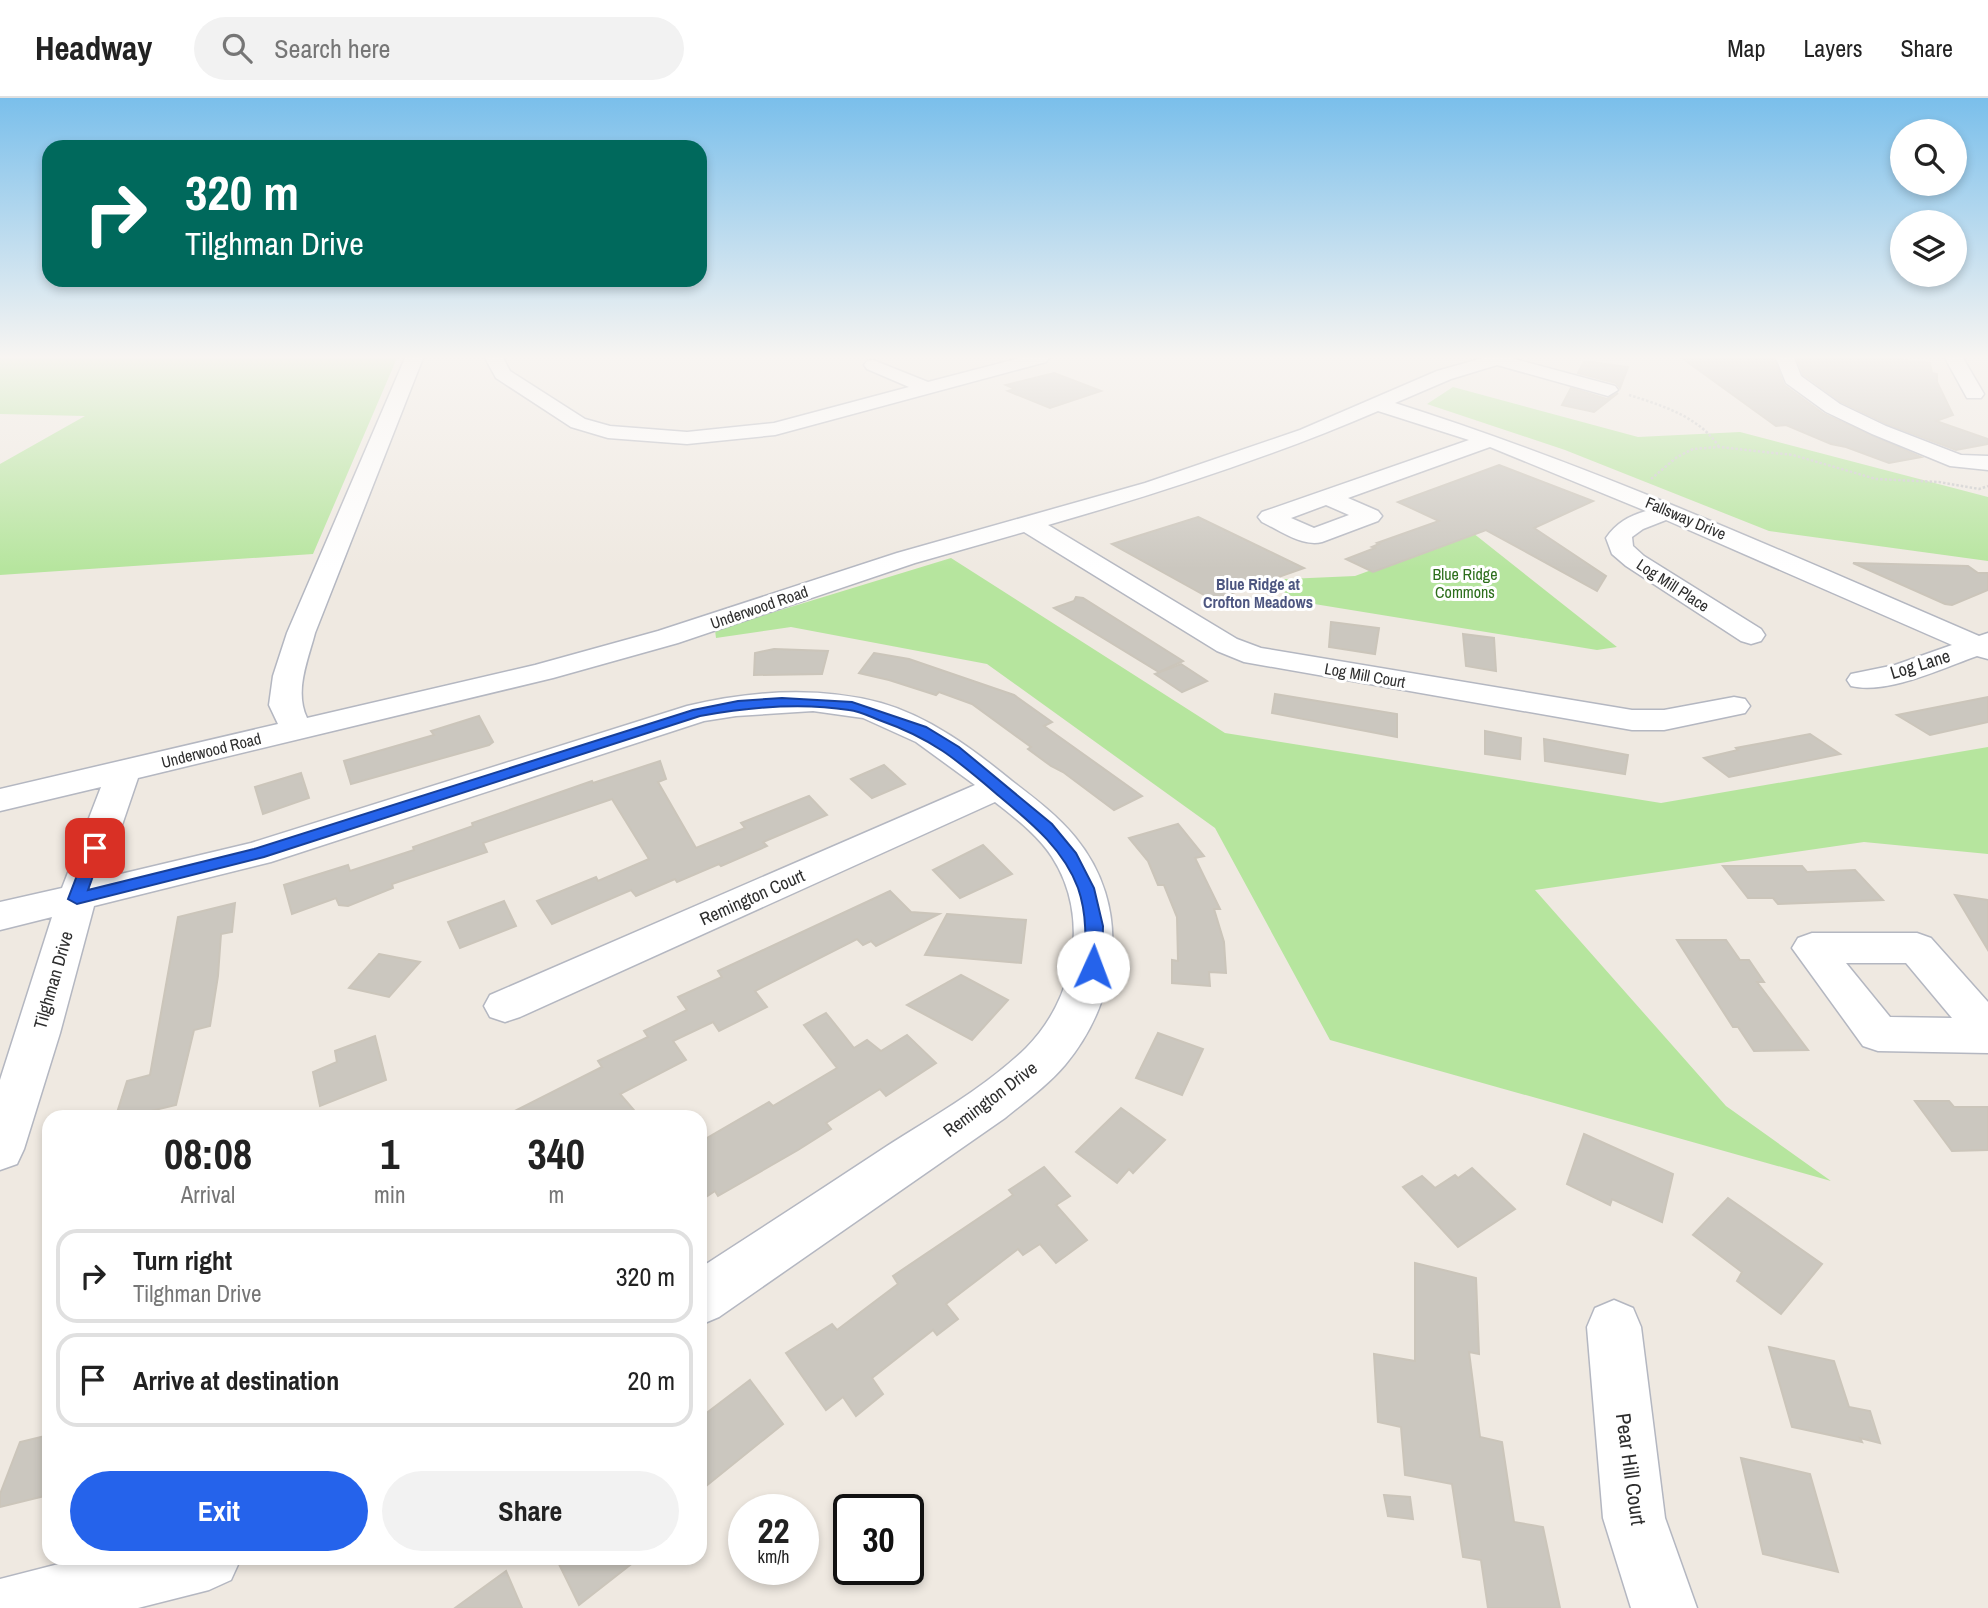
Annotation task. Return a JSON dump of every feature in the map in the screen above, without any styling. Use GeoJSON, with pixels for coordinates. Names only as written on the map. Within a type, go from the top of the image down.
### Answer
{"type":"FeatureCollection","features":[{"type":"Feature","properties":{"kind":"street"},"geometry":{"type":"LineString","coordinates":[[297,730],[285,705],[288,676],[301,633],[385,428]]}},
{"type":"Feature","properties":{"kind":"street"},"geometry":{"type":"LineString","coordinates":[[596,428],[642,437],[687,438],[777,428]]}},
{"type":"Feature","properties":{"kind":"street","name":"Underwood Road"},"geometry":{"type":"LineString","coordinates":[[0,800],[609,654],[906,558],[1153,488],[1320,428]]}},
{"type":"Feature","properties":{"kind":"street","name":"Fallsway Drive"},"geometry":{"type":"LineString","coordinates":[[1454,428],[1670,511],[1984,646]]}},
{"type":"Feature","properties":{"kind":"street"},"geometry":{"type":"LineString","coordinates":[[1876,428],[1958,461],[1988,463]]}},
{"type":"Feature","properties":{"kind":"street"},"geometry":{"type":"LineString","coordinates":[[1327,497],[1490,440]]}},
{"type":"Feature","properties":{"kind":"street"},"geometry":{"type":"LineString","coordinates":[[1958,461],[1953,463],[1958,470],[1988,478]]}},
{"type":"Feature","properties":{"kind":"street","name":"Log Mill Place"},"geometry":{"type":"LineString","coordinates":[[1670,511],[1638,521],[1623,530],[1618,538],[1621,549],[1634,561],[1751,635]]}},
{"type":"Feature","properties":{"kind":"street","name":"Log Mill Court"},"geometry":{"type":"LineString","coordinates":[[1028,524],[1227,645],[1254,656],[1632,720],[1664,720],[1734,706]]}},
{"type":"Feature","properties":{"kind":"street","name":"Log Lane"},"geometry":{"type":"LineString","coordinates":[[1863,680],[1901,673],[1984,646]]}},
{"type":"Feature","properties":{"kind":"street","name":"Remington Drive"},"geometry":{"type":"LineString","coordinates":[[0,916],[258,853],[657,724],[738,705],[821,702],[852,706],[922,730],[954,750],[1046,828],[1070,856],[1086,888],[1095,926],[1093,967],[1079,1009],[1046,1055],[1028,1074],[989,1104],[707,1294]]}},
{"type":"Feature","properties":{"kind":"street","name":"Tilghman Drive"},"geometry":{"type":"LineString","coordinates":[[3,1137],[77,899],[122,772]]}},
{"type":"Feature","properties":{"kind":"street","name":"Remington Court"},"geometry":{"type":"LineString","coordinates":[[505,1006],[999,788]]}},
{"type":"Feature","properties":{"kind":"street"},"geometry":{"type":"LineString","coordinates":[[1812,948],[1917,948],[1971,993],[1988,1034],[1878,1034],[1812,948]]}},
{"type":"Feature","properties":{"kind":"street","name":"Pear Hill Court"},"geometry":{"type":"LineString","coordinates":[[1614,1327],[1634,1518],[1664,1608]]}},
{"type":"Feature","properties":{"kind":"street"},"geometry":{"type":"LineString","coordinates":[[10,1608],[181,1565]]}},
{"type":"Feature","properties":{"kind":"path"},"geometry":{"type":"LineString","coordinates":[[1702,428],[1714,435],[1719,447]]}},
{"type":"Feature","properties":{"kind":"path"},"geometry":{"type":"LineString","coordinates":[[1651,479],[1677,457],[1693,449],[1719,447],[1793,454],[1862,476],[1896,482],[1979,489],[1988,486]]}},
{"type":"Feature","properties":{"kind":"green space"},"geometry":{"type":"Polygon","coordinates":[[[63,428],[367,428],[313,554],[0,575],[0,464],[63,428]]]}},
{"type":"Feature","properties":{"kind":"green space"},"geometry":{"type":"Polygon","coordinates":[[[1500,428],[1606,428],[1638,437],[1740,432],[1988,497],[1988,561],[1769,531],[1565,450],[1500,428]]]}},
{"type":"Feature","properties":{"kind":"green space","name":"Blue Ridge Commons"},"geometry":{"type":"Polygon","coordinates":[[[1473,533],[1617,647],[1597,650],[1302,602],[1263,580],[1355,576],[1473,533]]]}},
{"type":"Feature","properties":{"kind":"green space"},"geometry":{"type":"Polygon","coordinates":[[[951,558],[1225,733],[1661,803],[1988,747],[1988,854],[1864,842],[1535,890],[1726,1106],[1831,1181],[1330,1040],[1215,828],[987,664],[791,627],[716,638],[715,630],[951,558]]]}},
{"type":"Feature","properties":{"kind":"building"},"geometry":{"type":"Polygon","coordinates":[[[1794,428],[1857,428],[1921,457],[1889,463],[1794,428]]]}},
{"type":"Feature","properties":{"kind":"building"},"geometry":{"type":"Polygon","coordinates":[[[1899,428],[1958,428],[1988,439],[1988,444],[1956,450],[1899,428]]]}},
{"type":"Feature","properties":{"kind":"building"},"geometry":{"type":"Polygon","coordinates":[[[1499,465],[1593,501],[1534,528],[1606,576],[1597,591],[1486,530],[1373,572],[1346,559],[1375,548],[1372,547],[1379,544],[1377,543],[1439,521],[1398,502],[1499,465]]]}},
{"type":"Feature","properties":{"kind":"building"},"geometry":{"type":"Polygon","coordinates":[[[1198,517],[1304,568],[1213,600],[1112,544],[1198,517]]]}},
{"type":"Feature","properties":{"kind":"building"},"geometry":{"type":"Polygon","coordinates":[[[1853,563],[1968,566],[1978,573],[1988,573],[1988,590],[1952,605],[1945,604],[1853,563]]]}},
{"type":"Feature","properties":{"kind":"building"},"geometry":{"type":"Polygon","coordinates":[[[1076,597],[1083,598],[1183,661],[1159,672],[1054,608],[1074,601],[1076,597]]]}},
{"type":"Feature","properties":{"kind":"building"},"geometry":{"type":"Polygon","coordinates":[[[1331,622],[1379,628],[1375,654],[1329,647],[1331,622]]]}},
{"type":"Feature","properties":{"kind":"building"},"geometry":{"type":"Polygon","coordinates":[[[1463,634],[1494,638],[1496,671],[1466,666],[1463,634]]]}},
{"type":"Feature","properties":{"kind":"building"},"geometry":{"type":"Polygon","coordinates":[[[774,649],[828,651],[822,674],[754,675],[755,653],[774,649]]]}},
{"type":"Feature","properties":{"kind":"building"},"geometry":{"type":"Polygon","coordinates":[[[874,653],[909,659],[1014,695],[1052,722],[1044,726],[1142,796],[1114,810],[1028,749],[1031,747],[972,704],[939,692],[936,695],[859,673],[874,653]]]}},
{"type":"Feature","properties":{"kind":"building"},"geometry":{"type":"Polygon","coordinates":[[[1181,664],[1207,681],[1182,692],[1155,674],[1181,664]]]}},
{"type":"Feature","properties":{"kind":"building"},"geometry":{"type":"Polygon","coordinates":[[[1275,694],[1397,714],[1397,737],[1272,713],[1275,694]]]}},
{"type":"Feature","properties":{"kind":"building"},"geometry":{"type":"Polygon","coordinates":[[[1988,697],[1988,722],[1930,735],[1897,715],[1988,697]]]}},
{"type":"Feature","properties":{"kind":"building"},"geometry":{"type":"Polygon","coordinates":[[[479,716],[493,742],[489,745],[351,784],[344,761],[434,735],[431,731],[479,716]]]}},
{"type":"Feature","properties":{"kind":"building"},"geometry":{"type":"Polygon","coordinates":[[[1485,731],[1521,738],[1520,759],[1485,754],[1485,731]]]}},
{"type":"Feature","properties":{"kind":"building"},"geometry":{"type":"Polygon","coordinates":[[[1810,734],[1840,754],[1729,777],[1704,758],[1738,750],[1736,748],[1810,734]]]}},
{"type":"Feature","properties":{"kind":"building"},"geometry":{"type":"Polygon","coordinates":[[[1544,739],[1628,755],[1625,774],[1545,761],[1544,739]]]}},
{"type":"Feature","properties":{"kind":"building"},"geometry":{"type":"Polygon","coordinates":[[[660,761],[666,779],[658,782],[696,848],[745,828],[741,823],[809,796],[827,815],[763,842],[767,846],[721,866],[719,864],[677,882],[675,879],[636,896],[631,890],[552,924],[537,901],[596,877],[598,881],[649,859],[612,799],[483,843],[487,852],[392,884],[393,888],[348,906],[339,905],[336,898],[292,914],[284,885],[348,865],[350,871],[414,850],[413,847],[473,826],[472,823],[592,781],[593,783],[660,761]]]}},
{"type":"Feature","properties":{"kind":"building"},"geometry":{"type":"Polygon","coordinates":[[[884,765],[905,784],[872,798],[851,779],[884,765]]]}},
{"type":"Feature","properties":{"kind":"building"},"geometry":{"type":"Polygon","coordinates":[[[301,773],[309,798],[263,814],[255,787],[301,773]]]}},
{"type":"Feature","properties":{"kind":"building"},"geometry":{"type":"Polygon","coordinates":[[[1178,824],[1204,856],[1195,858],[1220,909],[1214,909],[1224,942],[1226,973],[1209,972],[1210,986],[1172,983],[1172,960],[1178,961],[1177,917],[1164,885],[1158,885],[1148,861],[1129,838],[1178,824]]]}},
{"type":"Feature","properties":{"kind":"building"},"geometry":{"type":"Polygon","coordinates":[[[983,845],[1012,874],[960,898],[933,870],[983,845]]]}},
{"type":"Feature","properties":{"kind":"building"},"geometry":{"type":"Polygon","coordinates":[[[1723,866],[1802,866],[1807,872],[1855,870],[1883,900],[1778,904],[1773,898],[1748,898],[1723,866]]]}},
{"type":"Feature","properties":{"kind":"building"},"geometry":{"type":"Polygon","coordinates":[[[890,891],[911,912],[939,914],[876,946],[871,941],[863,945],[857,939],[755,991],[767,1007],[719,1031],[713,1022],[673,1041],[686,1060],[620,1094],[634,1110],[517,1110],[602,1067],[598,1061],[648,1037],[644,1031],[687,1010],[678,997],[722,977],[718,971],[890,891]]]}},
{"type":"Feature","properties":{"kind":"building"},"geometry":{"type":"Polygon","coordinates":[[[1955,895],[1988,900],[1988,950],[1955,895]]]}},
{"type":"Feature","properties":{"kind":"building"},"geometry":{"type":"Polygon","coordinates":[[[504,901],[516,926],[460,948],[448,922],[504,901]]]}},
{"type":"Feature","properties":{"kind":"building"},"geometry":{"type":"Polygon","coordinates":[[[235,903],[232,932],[221,934],[210,1026],[194,1030],[176,1105],[155,1110],[118,1110],[127,1081],[150,1075],[178,917],[235,903]]]}},
{"type":"Feature","properties":{"kind":"building"},"geometry":{"type":"Polygon","coordinates":[[[947,914],[1026,920],[1021,963],[925,955],[947,914]]]}},
{"type":"Feature","properties":{"kind":"building"},"geometry":{"type":"Polygon","coordinates":[[[1677,940],[1726,940],[1740,960],[1749,960],[1764,982],[1757,982],[1808,1050],[1754,1051],[1738,1027],[1733,1027],[1677,940]]]}},
{"type":"Feature","properties":{"kind":"building"},"geometry":{"type":"Polygon","coordinates":[[[379,954],[420,962],[389,997],[349,988],[379,954]]]}},
{"type":"Feature","properties":{"kind":"building"},"geometry":{"type":"Polygon","coordinates":[[[961,975],[1008,1000],[972,1040],[907,1005],[961,975]]]}},
{"type":"Feature","properties":{"kind":"building"},"geometry":{"type":"Polygon","coordinates":[[[826,1013],[854,1048],[867,1040],[881,1051],[907,1035],[936,1063],[886,1096],[880,1089],[826,1123],[831,1129],[798,1150],[718,1196],[715,1191],[707,1196],[707,1138],[769,1102],[773,1106],[837,1068],[804,1025],[826,1013]]]}},
{"type":"Feature","properties":{"kind":"building"},"geometry":{"type":"Polygon","coordinates":[[[1158,1033],[1203,1049],[1182,1095],[1136,1078],[1158,1033]]]}},
{"type":"Feature","properties":{"kind":"building"},"geometry":{"type":"Polygon","coordinates":[[[375,1036],[386,1080],[320,1106],[313,1072],[337,1062],[335,1051],[375,1036]]]}},
{"type":"Feature","properties":{"kind":"building"},"geometry":{"type":"Polygon","coordinates":[[[1915,1101],[1949,1101],[1954,1107],[1988,1107],[1988,1150],[1952,1151],[1915,1101]]]}},
{"type":"Feature","properties":{"kind":"building"},"geometry":{"type":"Polygon","coordinates":[[[1121,1108],[1165,1140],[1133,1173],[1129,1169],[1117,1183],[1076,1152],[1121,1108]]]}},
{"type":"Feature","properties":{"kind":"building"},"geometry":{"type":"Polygon","coordinates":[[[1584,1134],[1673,1174],[1662,1222],[1612,1199],[1610,1205],[1567,1184],[1584,1134]]]}},
{"type":"Feature","properties":{"kind":"building"},"geometry":{"type":"Polygon","coordinates":[[[1044,1167],[1070,1196],[1056,1205],[1087,1240],[1056,1263],[1040,1244],[1023,1255],[1018,1249],[946,1304],[958,1319],[937,1335],[933,1330],[872,1378],[883,1394],[856,1416],[843,1397],[826,1410],[786,1353],[832,1324],[837,1330],[898,1284],[893,1276],[1013,1195],[1009,1190],[1044,1167]]]}},
{"type":"Feature","properties":{"kind":"building"},"geometry":{"type":"Polygon","coordinates":[[[1472,1168],[1515,1209],[1458,1247],[1403,1187],[1422,1176],[1435,1188],[1455,1175],[1458,1178],[1472,1168]]]}},
{"type":"Feature","properties":{"kind":"building"},"geometry":{"type":"Polygon","coordinates":[[[1728,1198],[1822,1264],[1781,1314],[1737,1281],[1742,1272],[1693,1235],[1728,1198]]]}},
{"type":"Feature","properties":{"kind":"building"},"geometry":{"type":"Polygon","coordinates":[[[1415,1263],[1476,1278],[1479,1354],[1469,1352],[1480,1437],[1502,1442],[1514,1522],[1543,1527],[1560,1608],[1488,1608],[1481,1560],[1463,1557],[1452,1484],[1405,1475],[1401,1427],[1378,1422],[1374,1354],[1415,1361],[1415,1263]]]}},
{"type":"Feature","properties":{"kind":"building"},"geometry":{"type":"Polygon","coordinates":[[[1769,1347],[1834,1361],[1849,1407],[1870,1411],[1880,1443],[1860,1438],[1862,1442],[1792,1427],[1769,1347]]]}},
{"type":"Feature","properties":{"kind":"building"},"geometry":{"type":"Polygon","coordinates":[[[750,1380],[783,1424],[707,1485],[707,1413],[750,1380]]]}},
{"type":"Feature","properties":{"kind":"building"},"geometry":{"type":"Polygon","coordinates":[[[42,1437],[42,1497],[0,1507],[0,1494],[20,1442],[42,1437]]]}},
{"type":"Feature","properties":{"kind":"building"},"geometry":{"type":"Polygon","coordinates":[[[1741,1458],[1810,1474],[1838,1572],[1763,1554],[1741,1458]]]}},
{"type":"Feature","properties":{"kind":"building"},"geometry":{"type":"Polygon","coordinates":[[[1384,1495],[1410,1497],[1413,1519],[1388,1516],[1384,1495]]]}},
{"type":"Feature","properties":{"kind":"building"},"geometry":{"type":"Polygon","coordinates":[[[559,1565],[630,1565],[579,1605],[559,1565]]]}},
{"type":"Feature","properties":{"kind":"building"},"geometry":{"type":"Polygon","coordinates":[[[506,1571],[522,1608],[455,1608],[506,1571]]]}},
{"type":"Feature","properties":{"kind":"district","name":"Blue Ridge at Crofton Meadows"},"geometry":{"type":"Point","coordinates":[1258,593]}},
{"type":"Feature","properties":{"kind":"route"},"geometry":{"type":"LineString","coordinates":[[95,848],[77,899],[215,866],[698,713],[738,705],[821,702],[852,706],[922,730],[954,750],[1046,828],[1070,856],[1086,888],[1095,926],[1093,967]]}}]}
